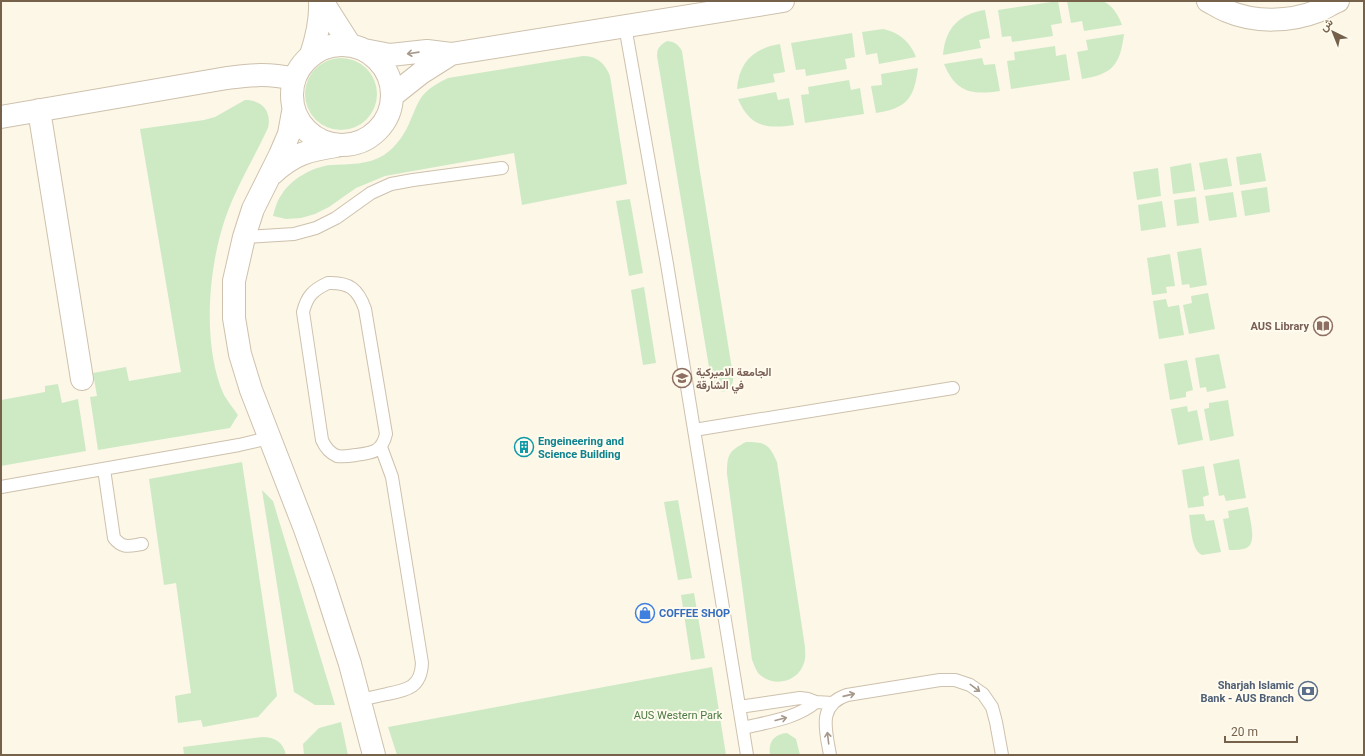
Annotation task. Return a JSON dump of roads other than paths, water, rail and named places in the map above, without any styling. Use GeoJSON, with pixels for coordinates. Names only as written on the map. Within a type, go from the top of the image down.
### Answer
{"type":"FeatureCollection","features":[{"type":"Feature","properties":{"kind":"street"},"geometry":{"type":"LineString","coordinates":[[270,176],[283,163],[300,154],[318,148],[348,145],[360,142],[370,137],[380,129],[390,108],[392,96],[391,84],[386,70],[377,58],[357,47],[321,1]]}},
{"type":"Feature","properties":{"kind":"street"},"geometry":{"type":"LineString","coordinates":[[311,55],[317,38],[321,1]]}},
{"type":"Feature","properties":{"kind":"street"},"geometry":{"type":"LineString","coordinates":[[374,755],[360,700],[319,569],[269,438],[240,354],[234,318],[234,280],[244,237],[253,209],[289,134],[293,112],[291,90],[294,79],[301,66],[311,55],[323,48],[336,45],[357,47],[390,55],[427,51],[451,54],[783,1]]}},
{"type":"Feature","properties":{"kind":"street"},"geometry":{"type":"LineString","coordinates":[[1208,1],[1228,11],[1250,17],[1273,20],[1296,18],[1319,11],[1338,1]]}},
{"type":"Feature","properties":{"kind":"street"},"geometry":{"type":"LineString","coordinates":[[392,96],[421,73],[451,54]]}},
{"type":"Feature","properties":{"kind":"street"},"geometry":{"type":"LineString","coordinates":[[1,117],[227,78],[261,74],[277,75],[294,79]]}},
{"type":"Feature","properties":{"kind":"street"},"geometry":{"type":"LineString","coordinates":[[39,110],[82,379]]}},
{"type":"Feature","properties":{"kind":"street"},"geometry":{"type":"LineString","coordinates":[[293,112],[303,128],[318,140],[336,146]]}},
{"type":"Feature","properties":{"kind":"lane"},"geometry":{"type":"LineString","coordinates":[[625,26],[667,264],[747,755]]}},
{"type":"Feature","properties":{"kind":"lane"},"geometry":{"type":"LineString","coordinates":[[244,237],[294,234],[316,228],[336,218],[371,193],[391,184],[502,168]]}},
{"type":"Feature","properties":{"kind":"lane"},"geometry":{"type":"LineString","coordinates":[[328,283],[338,283],[348,286],[356,291],[362,299],[365,309],[386,434],[381,447],[374,452],[337,456],[325,447],[322,440],[303,312],[305,302],[311,294],[318,287],[328,283]]}},
{"type":"Feature","properties":{"kind":"lane"},"geometry":{"type":"LineString","coordinates":[[694,430],[953,388]]}},
{"type":"Feature","properties":{"kind":"lane"},"geometry":{"type":"LineString","coordinates":[[1,487],[269,438]]}},
{"type":"Feature","properties":{"kind":"lane"},"geometry":{"type":"LineString","coordinates":[[360,700],[410,688],[417,682],[422,673],[422,663],[392,477],[381,447]]}},
{"type":"Feature","properties":{"kind":"lane"},"geometry":{"type":"LineString","coordinates":[[104,469],[114,538],[119,544],[125,546],[142,544]]}},
{"type":"Feature","properties":{"kind":"lane"},"geometry":{"type":"LineString","coordinates":[[830,755],[826,722],[828,709],[838,698],[847,695],[940,680],[955,680],[970,684],[983,694],[992,707],[1002,755]]}},
{"type":"Feature","properties":{"kind":"lane"},"geometry":{"type":"LineString","coordinates":[[739,707],[800,698],[816,702],[832,703]]}},
{"type":"Feature","properties":{"kind":"lane"},"geometry":{"type":"LineString","coordinates":[[743,728],[793,716],[816,702]]}},
{"type":"Feature","properties":{"kind":"place","name":"AUS Library"},"geometry":{"type":"Point","coordinates":[1323,326]}},
{"type":"Feature","properties":{"kind":"place","name":"الجامعة الاميركية في الشارقة"},"geometry":{"type":"Point","coordinates":[682,378]}},
{"type":"Feature","properties":{"kind":"place","name":"Engeineering and Science Building"},"geometry":{"type":"Point","coordinates":[524,447]}},
{"type":"Feature","properties":{"kind":"place","name":"COFFEE SHOP"},"geometry":{"type":"Point","coordinates":[645,613]}},
{"type":"Feature","properties":{"kind":"place","name":"Sharjah Islamic Bank - AUS Branch"},"geometry":{"type":"Point","coordinates":[1308,691]}},
{"type":"Feature","properties":{"kind":"park label","name":"AUS Western Park"},"geometry":{"type":"Point","coordinates":[678,715]}}]}
